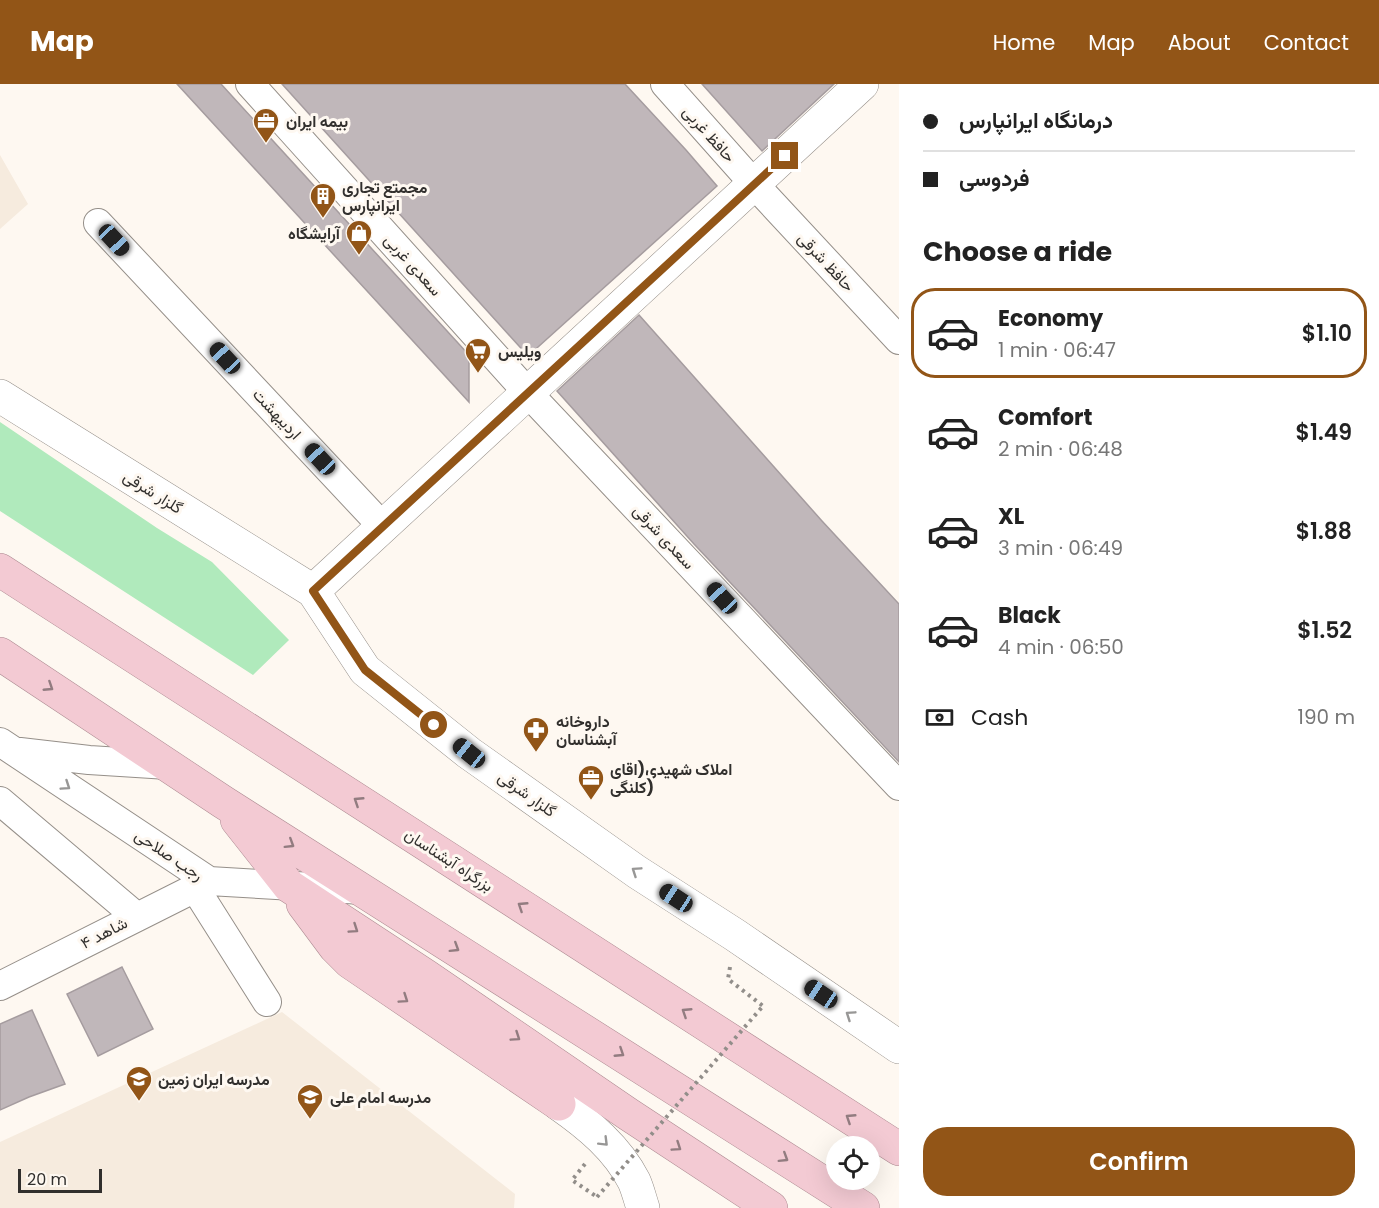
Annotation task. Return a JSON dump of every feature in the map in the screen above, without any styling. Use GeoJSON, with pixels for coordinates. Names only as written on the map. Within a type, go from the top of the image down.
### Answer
{"type":"FeatureCollection","features":[{"type":"Feature","properties":{"kind":"highway","name":"بزرگراه آبشناسان"},"geometry":{"type":"LineString","coordinates":[[0,570],[899,1149]]}},
{"type":"Feature","properties":{"kind":"highway"},"geometry":{"type":"LineString","coordinates":[[0,654],[223,802],[863,1208]]}},
{"type":"Feature","properties":{"kind":"highway"},"geometry":{"type":"LineString","coordinates":[[223,802],[335,947],[350,962],[559,1104]]}},
{"type":"Feature","properties":{"kind":"highway"},"geometry":{"type":"LineString","coordinates":[[289,886],[771,1208]]}},
{"type":"Feature","properties":{"kind":"street","name":"سعدی غربی"},"geometry":{"type":"LineString","coordinates":[[250,84],[528,393]]}},
{"type":"Feature","properties":{"kind":"street","name":"حافظ غربی"},"geometry":{"type":"LineString","coordinates":[[665,84],[754,184]]}},
{"type":"Feature","properties":{"kind":"street"},"geometry":{"type":"LineString","coordinates":[[313,591],[862,84]]}},
{"type":"Feature","properties":{"kind":"street","name":"حافظ شرقی"},"geometry":{"type":"LineString","coordinates":[[754,184],[899,340]]}},
{"type":"Feature","properties":{"kind":"street","name":"اردیبهشت"},"geometry":{"type":"LineString","coordinates":[[98,223],[383,527]]}},
{"type":"Feature","properties":{"kind":"street","name":"سعدی شرقی"},"geometry":{"type":"LineString","coordinates":[[528,393],[899,786]]}},
{"type":"Feature","properties":{"kind":"street","name":"گلزار شرقی"},"geometry":{"type":"LineString","coordinates":[[0,396],[313,591],[365,670],[469,753],[637,872],[735,935],[899,1047]]}},
{"type":"Feature","properties":{"kind":"street"},"geometry":{"type":"LineString","coordinates":[[7,747],[88,760],[168,765]]}},
{"type":"Feature","properties":{"kind":"street","name":"رجب صلاحی"},"geometry":{"type":"LineString","coordinates":[[7,747],[202,885],[363,890]]}},
{"type":"Feature","properties":{"kind":"street"},"geometry":{"type":"LineString","coordinates":[[0,801],[137,917]]}},
{"type":"Feature","properties":{"kind":"street"},"geometry":{"type":"LineString","coordinates":[[202,885],[267,1002]]}},
{"type":"Feature","properties":{"kind":"street","name":"شاهد ۴"},"geometry":{"type":"LineString","coordinates":[[0,986],[202,885]]}},
{"type":"Feature","properties":{"kind":"street"},"geometry":{"type":"LineString","coordinates":[[559,1104],[603,1140],[620,1159],[634,1183],[643,1208]]}},
{"type":"Feature","properties":{"kind":"path"},"geometry":{"type":"LineString","coordinates":[[572,1180],[597,1197],[763,1006],[728,979]]}},
{"type":"Feature","properties":{"kind":"shaded area"},"geometry":{"type":"Polygon","coordinates":[[[0,155],[28,204],[0,229],[0,155]]]}},
{"type":"Feature","properties":{"kind":"shaded area","name":"مدرسه امام علی"},"geometry":{"type":"Polygon","coordinates":[[[282,1012],[515,1194],[514,1208],[0,1208],[0,1142],[282,1012]]]}},
{"type":"Feature","properties":{"kind":"green space"},"geometry":{"type":"Polygon","coordinates":[[[0,422],[157,528],[212,562],[289,640],[253,675],[0,511],[0,422]]]}},
{"type":"Feature","properties":{"kind":"building","name":"مجمتع تجاری ایرانپارس"},"geometry":{"type":"Polygon","coordinates":[[[177,84],[221,84],[469,355],[469,402],[177,84]]]}},
{"type":"Feature","properties":{"kind":"building"},"geometry":{"type":"Polygon","coordinates":[[[282,84],[625,84],[717,186],[528,356],[282,84]]]}},
{"type":"Feature","properties":{"kind":"building"},"geometry":{"type":"Polygon","coordinates":[[[702,84],[834,84],[762,151],[702,84]]]}},
{"type":"Feature","properties":{"kind":"building"},"geometry":{"type":"Polygon","coordinates":[[[639,315],[899,604],[899,762],[694,544],[557,391],[639,315]]]}},
{"type":"Feature","properties":{"kind":"building"},"geometry":{"type":"Polygon","coordinates":[[[122,967],[153,1029],[98,1056],[67,994],[122,967]]]}},
{"type":"Feature","properties":{"kind":"building"},"geometry":{"type":"Polygon","coordinates":[[[32,1010],[65,1084],[0,1110],[0,1024],[32,1010]]]}},
{"type":"Feature","properties":{"kind":"place","name":"بیمه ایران"},"geometry":{"type":"Point","coordinates":[266,144]}},
{"type":"Feature","properties":{"kind":"place","name":"مجمتع تجاری ایرانپارس"},"geometry":{"type":"Point","coordinates":[323,219]}},
{"type":"Feature","properties":{"kind":"place","name":"آرایشگاه"},"geometry":{"type":"Point","coordinates":[359,256]}},
{"type":"Feature","properties":{"kind":"place","name":"ویلیس"},"geometry":{"type":"Point","coordinates":[478,374]}},
{"type":"Feature","properties":{"kind":"place","name":"داروخانه آبشناسان"},"geometry":{"type":"Point","coordinates":[536,753]}},
{"type":"Feature","properties":{"kind":"place","name":"املاک شهیدی(اقای کلنگی)"},"geometry":{"type":"Point","coordinates":[591,801]}},
{"type":"Feature","properties":{"kind":"place","name":"مدرسه ایران زمین"},"geometry":{"type":"Point","coordinates":[139,1102]}},
{"type":"Feature","properties":{"kind":"place","name":"مدرسه امام علی"},"geometry":{"type":"Point","coordinates":[310,1120]}},
{"type":"Feature","properties":{"kind":"route"},"geometry":{"type":"LineString","coordinates":[[434,725],[365,670],[313,591],[785,156]]}}]}
